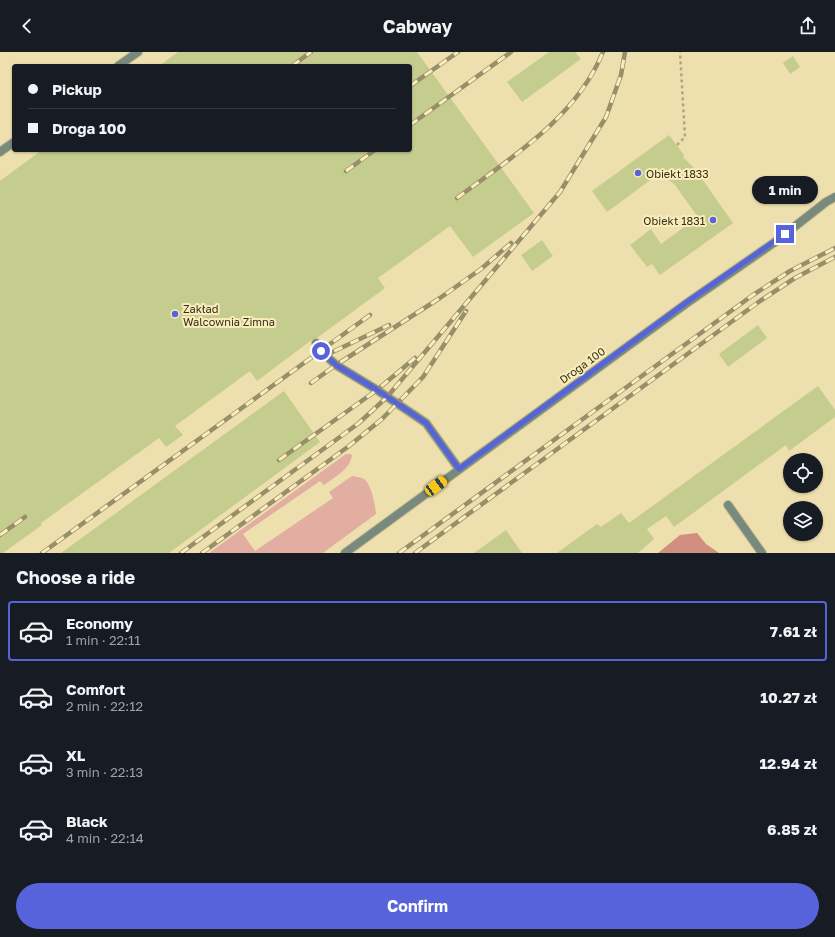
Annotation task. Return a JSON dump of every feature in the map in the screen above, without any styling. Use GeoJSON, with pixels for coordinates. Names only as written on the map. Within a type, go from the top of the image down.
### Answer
{"type":"FeatureCollection","features":[{"type":"Feature","properties":{"kind":"street"},"geometry":{"type":"LineString","coordinates":[[121,64],[138,52]]}},
{"type":"Feature","properties":{"kind":"street"},"geometry":{"type":"LineString","coordinates":[[0,152],[12,143]]}},
{"type":"Feature","properties":{"kind":"street","name":"Droga 100"},"geometry":{"type":"LineString","coordinates":[[344,553],[687,302],[775,242],[826,202],[835,197]]}},
{"type":"Feature","properties":{"kind":"street"},"geometry":{"type":"LineString","coordinates":[[316,343],[321,351],[336,365],[426,423],[459,469]]}},
{"type":"Feature","properties":{"kind":"street"},"geometry":{"type":"LineString","coordinates":[[728,505],[762,553]]}},
{"type":"Feature","properties":{"kind":"path"},"geometry":{"type":"LineString","coordinates":[[676,145],[685,137],[680,52]]}},
{"type":"Feature","properties":{"kind":"shaded area"},"geometry":{"type":"Polygon","coordinates":[[[346,454],[351,454],[352,456],[350,461],[345,469],[337,476],[324,485],[320,481],[243,534],[255,551],[333,498],[329,492],[352,476],[364,479],[370,489],[376,514],[323,553],[209,553],[346,454]]]}},
{"type":"Feature","properties":{"kind":"shaded area"},"geometry":{"type":"Polygon","coordinates":[[[697,533],[706,544],[719,553],[658,553],[680,535],[697,533]]]}},
{"type":"Feature","properties":{"kind":"building","name":"Zakład Walcownia Zimna"},"geometry":{"type":"Polygon","coordinates":[[[178,52],[417,52],[534,213],[473,257],[450,226],[378,278],[385,288],[317,338],[313,339],[257,381],[250,371],[175,426],[183,435],[166,447],[159,438],[41,523],[42,525],[3,553],[0,553],[0,181],[39,152],[412,152],[412,64],[162,64],[178,52]]]}},
{"type":"Feature","properties":{"kind":"building"},"geometry":{"type":"Polygon","coordinates":[[[549,52],[575,52],[581,59],[522,102],[507,82],[549,52]]]}},
{"type":"Feature","properties":{"kind":"building"},"geometry":{"type":"Polygon","coordinates":[[[793,56],[800,67],[790,74],[783,63],[793,56]]]}},
{"type":"Feature","properties":{"kind":"building"},"geometry":{"type":"Polygon","coordinates":[[[669,135],[684,155],[683,157],[695,169],[733,223],[660,275],[652,264],[647,267],[630,245],[651,229],[661,244],[698,217],[675,185],[660,173],[607,212],[592,191],[669,135]]]}},
{"type":"Feature","properties":{"kind":"building"},"geometry":{"type":"Polygon","coordinates":[[[542,240],[553,256],[532,271],[521,255],[542,240]]]}},
{"type":"Feature","properties":{"kind":"building"},"geometry":{"type":"Polygon","coordinates":[[[758,325],[767,338],[728,367],[719,354],[758,325]]]}},
{"type":"Feature","properties":{"kind":"building"},"geometry":{"type":"Polygon","coordinates":[[[818,386],[835,410],[835,417],[789,451],[786,445],[674,527],[666,516],[647,529],[654,539],[638,553],[557,553],[597,524],[601,527],[621,513],[629,523],[818,386]]]}},
{"type":"Feature","properties":{"kind":"building"},"geometry":{"type":"Polygon","coordinates":[[[284,391],[320,442],[169,553],[61,553],[284,391]]]}},
{"type":"Feature","properties":{"kind":"building"},"geometry":{"type":"Polygon","coordinates":[[[506,530],[522,553],[474,553],[506,530]]]}},
{"type":"Feature","properties":{"kind":"railway"},"geometry":{"type":"LineString","coordinates":[[295,64],[311,52]]}},
{"type":"Feature","properties":{"kind":"railway"},"geometry":{"type":"LineString","coordinates":[[412,85],[458,52]]}},
{"type":"Feature","properties":{"kind":"railway"},"geometry":{"type":"LineString","coordinates":[[412,124],[511,52]]}},
{"type":"Feature","properties":{"kind":"railway"},"geometry":{"type":"LineString","coordinates":[[457,198],[520,151],[559,116],[577,97],[591,76],[603,52]]}},
{"type":"Feature","properties":{"kind":"railway"},"geometry":{"type":"LineString","coordinates":[[181,553],[359,423],[387,397],[560,192],[606,117],[621,75],[625,52]]}},
{"type":"Feature","properties":{"kind":"railway"},"geometry":{"type":"LineString","coordinates":[[346,171],[372,152]]}},
{"type":"Feature","properties":{"kind":"railway"},"geometry":{"type":"LineString","coordinates":[[311,383],[336,365],[440,298],[481,269],[511,243]]}},
{"type":"Feature","properties":{"kind":"railway"},"geometry":{"type":"LineString","coordinates":[[399,553],[753,295],[790,271],[835,248]]}},
{"type":"Feature","properties":{"kind":"railway"},"geometry":{"type":"LineString","coordinates":[[415,553],[760,301],[795,278],[835,257]]}},
{"type":"Feature","properties":{"kind":"railway"},"geometry":{"type":"LineString","coordinates":[[202,553],[349,446],[382,419],[423,377],[466,311]]}},
{"type":"Feature","properties":{"kind":"railway"},"geometry":{"type":"LineString","coordinates":[[42,553],[370,315]]}},
{"type":"Feature","properties":{"kind":"railway"},"geometry":{"type":"LineString","coordinates":[[318,359],[389,325]]}},
{"type":"Feature","properties":{"kind":"railway"},"geometry":{"type":"LineString","coordinates":[[279,460],[377,390],[415,358]]}},
{"type":"Feature","properties":{"kind":"railway"},"geometry":{"type":"LineString","coordinates":[[0,535],[25,517]]}},
{"type":"Feature","properties":{"kind":"place","name":"Obiekt 1833"},"geometry":{"type":"Point","coordinates":[638,173]}},
{"type":"Feature","properties":{"kind":"place","name":"Obiekt 1831"},"geometry":{"type":"Point","coordinates":[713,220]}},
{"type":"Feature","properties":{"kind":"place","name":"Zakład Walcownia Zimna"},"geometry":{"type":"Point","coordinates":[175,314]}},
{"type":"Feature","properties":{"kind":"route"},"geometry":{"type":"LineString","coordinates":[[321,351],[336,365],[426,423],[459,469],[687,302],[785,234]]}}]}
